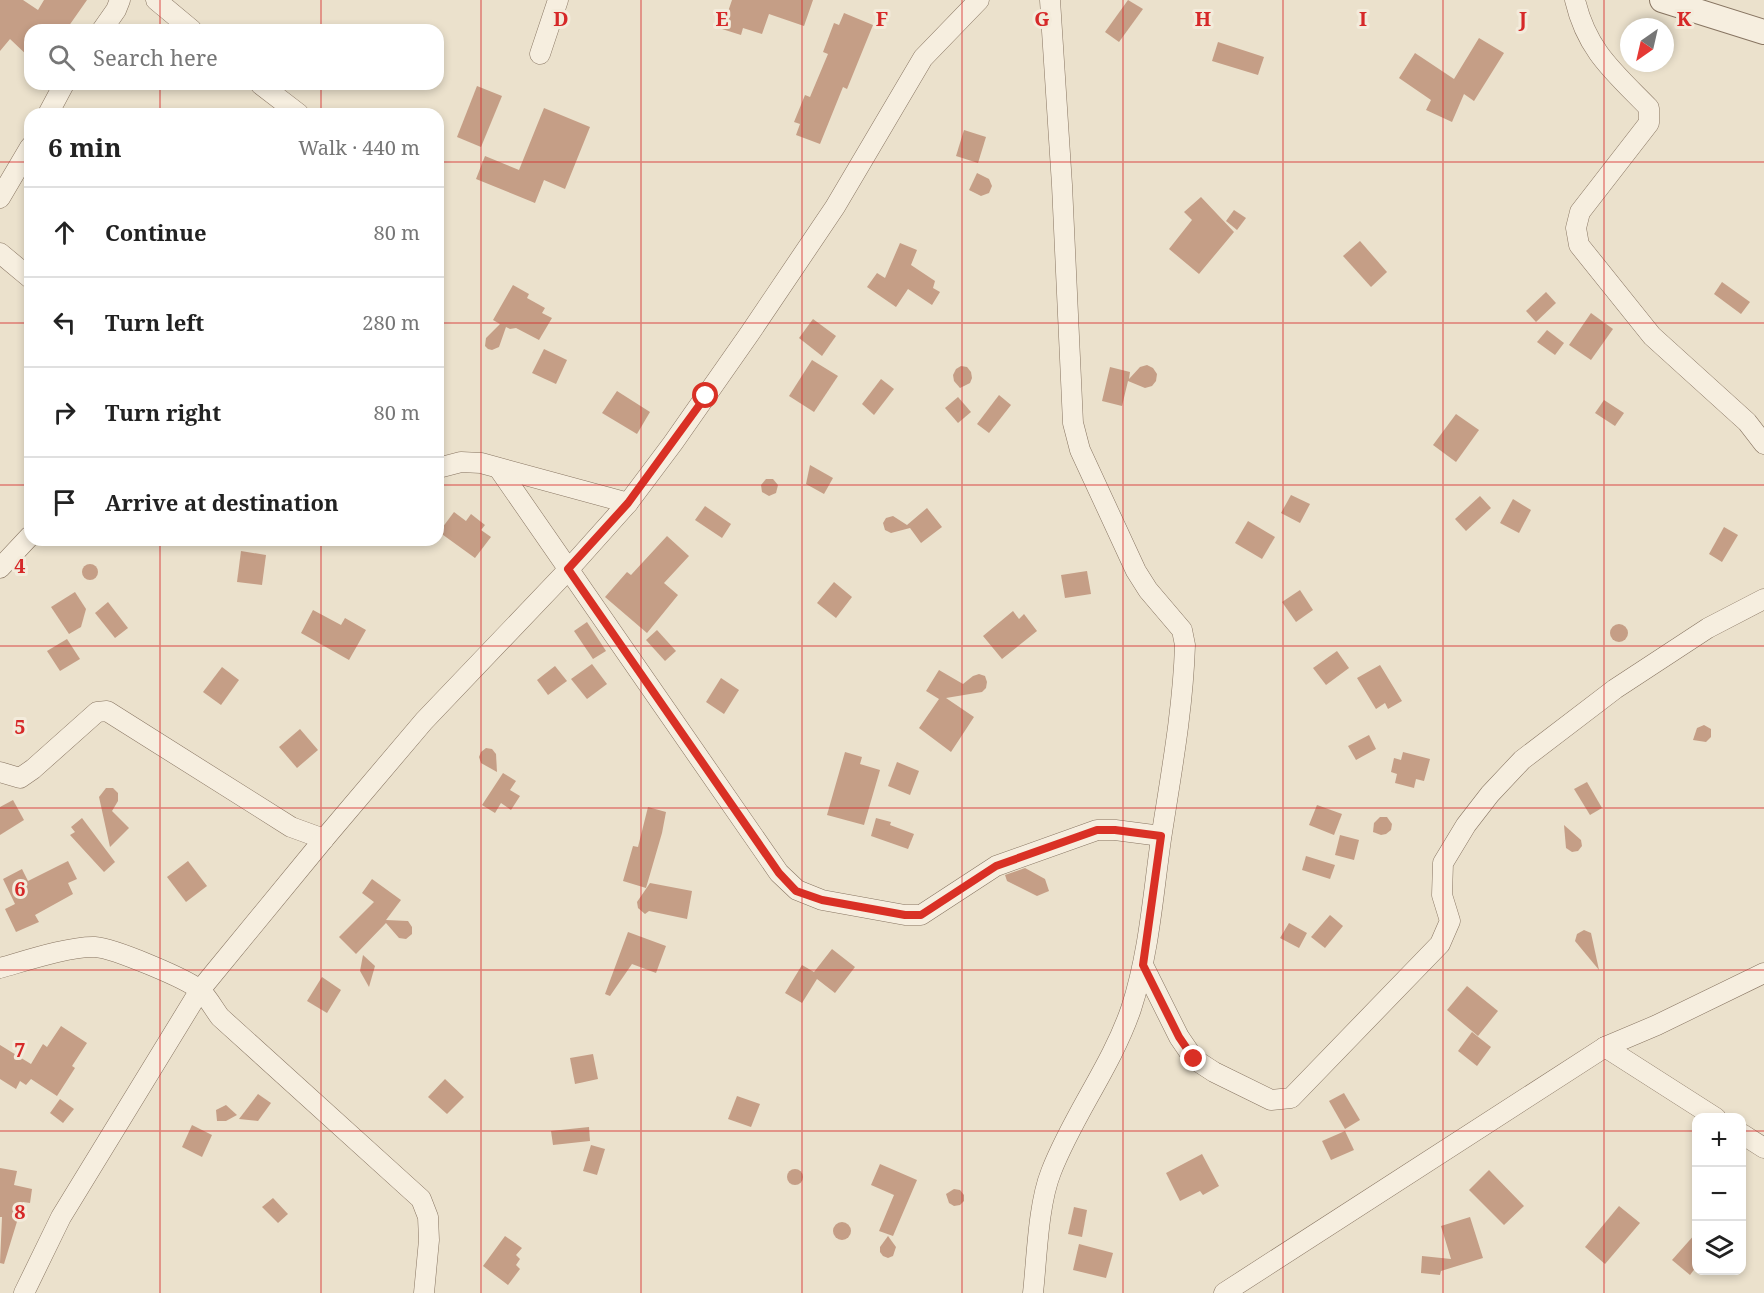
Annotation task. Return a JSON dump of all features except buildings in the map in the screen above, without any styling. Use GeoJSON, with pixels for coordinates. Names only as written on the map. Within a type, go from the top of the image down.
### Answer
{"type":"FeatureCollection","features":[{"type":"Feature","properties":{"kind":"street"},"geometry":{"type":"LineString","coordinates":[[106,24],[120,0]]}},
{"type":"Feature","properties":{"kind":"street"},"geometry":{"type":"LineString","coordinates":[[156,0],[185,24]]}},
{"type":"Feature","properties":{"kind":"street"},"geometry":{"type":"LineString","coordinates":[[540,54],[558,0]]}},
{"type":"Feature","properties":{"kind":"street"},"geometry":{"type":"LineString","coordinates":[[24,1293],[61,1217],[200,990],[424,721],[628,503],[750,333],[835,207],[923,58],[979,0]]}},
{"type":"Feature","properties":{"kind":"street"},"geometry":{"type":"LineString","coordinates":[[1033,1293],[1043,1202],[1050,1174],[1066,1136],[1113,1053],[1131,1009],[1143,965],[1176,748],[1185,645],[1182,630],[1136,571],[1080,450],[1073,423],[1062,185],[1050,0]]}},
{"type":"Feature","properties":{"kind":"street"},"geometry":{"type":"LineString","coordinates":[[1575,0],[1591,44],[1613,72],[1649,108],[1649,123],[1580,212],[1576,228],[1579,244],[1652,336],[1747,422],[1764,444]]}},
{"type":"Feature","properties":{"kind":"street"},"geometry":{"type":"LineString","coordinates":[[1662,0],[1764,32]]}},
{"type":"Feature","properties":{"kind":"street"},"geometry":{"type":"LineString","coordinates":[[51,108],[61,90]]}},
{"type":"Feature","properties":{"kind":"street"},"geometry":{"type":"LineString","coordinates":[[268,90],[290,108]]}},
{"type":"Feature","properties":{"kind":"street"},"geometry":{"type":"LineString","coordinates":[[0,198],[24,157]]}},
{"type":"Feature","properties":{"kind":"street"},"geometry":{"type":"LineString","coordinates":[[0,253],[24,273]]}},
{"type":"Feature","properties":{"kind":"street"},"geometry":{"type":"LineString","coordinates":[[444,466],[461,462],[481,463],[628,503]]}},
{"type":"Feature","properties":{"kind":"street"},"geometry":{"type":"LineString","coordinates":[[499,469],[779,873],[796,891],[822,900],[905,915],[921,915],[996,866],[1097,830],[1161,836]]}},
{"type":"Feature","properties":{"kind":"street"},"geometry":{"type":"LineString","coordinates":[[0,568],[24,542]]}},
{"type":"Feature","properties":{"kind":"street"},"geometry":{"type":"LineString","coordinates":[[1143,965],[1179,1037],[1194,1059],[1214,1072],[1271,1100],[1291,1098],[1440,944],[1450,921],[1442,895],[1443,863],[1466,825],[1490,794],[1522,760],[1615,689],[1708,628],[1764,599]]}},
{"type":"Feature","properties":{"kind":"street"},"geometry":{"type":"LineString","coordinates":[[0,772],[20,778],[97,712],[107,711],[291,827],[324,839]]}},
{"type":"Feature","properties":{"kind":"street"},"geometry":{"type":"LineString","coordinates":[[0,968],[64,951],[94,947],[140,961],[200,990],[220,1017],[421,1199],[428,1217],[429,1240],[424,1293]]}},
{"type":"Feature","properties":{"kind":"street"},"geometry":{"type":"LineString","coordinates":[[1224,1293],[1605,1047],[1657,1025],[1764,973]]}},
{"type":"Feature","properties":{"kind":"street"},"geometry":{"type":"LineString","coordinates":[[1605,1047],[1708,1113]]}},
{"type":"Feature","properties":{"kind":"street"},"geometry":{"type":"LineString","coordinates":[[1746,1137],[1764,1148]]}},
{"type":"Feature","properties":{"kind":"route"},"geometry":{"type":"LineString","coordinates":[[706,396],[628,503],[568,569],[779,873],[796,891],[822,900],[905,915],[921,915],[996,866],[1097,830],[1161,836],[1143,965],[1179,1037],[1194,1059]]}}]}
